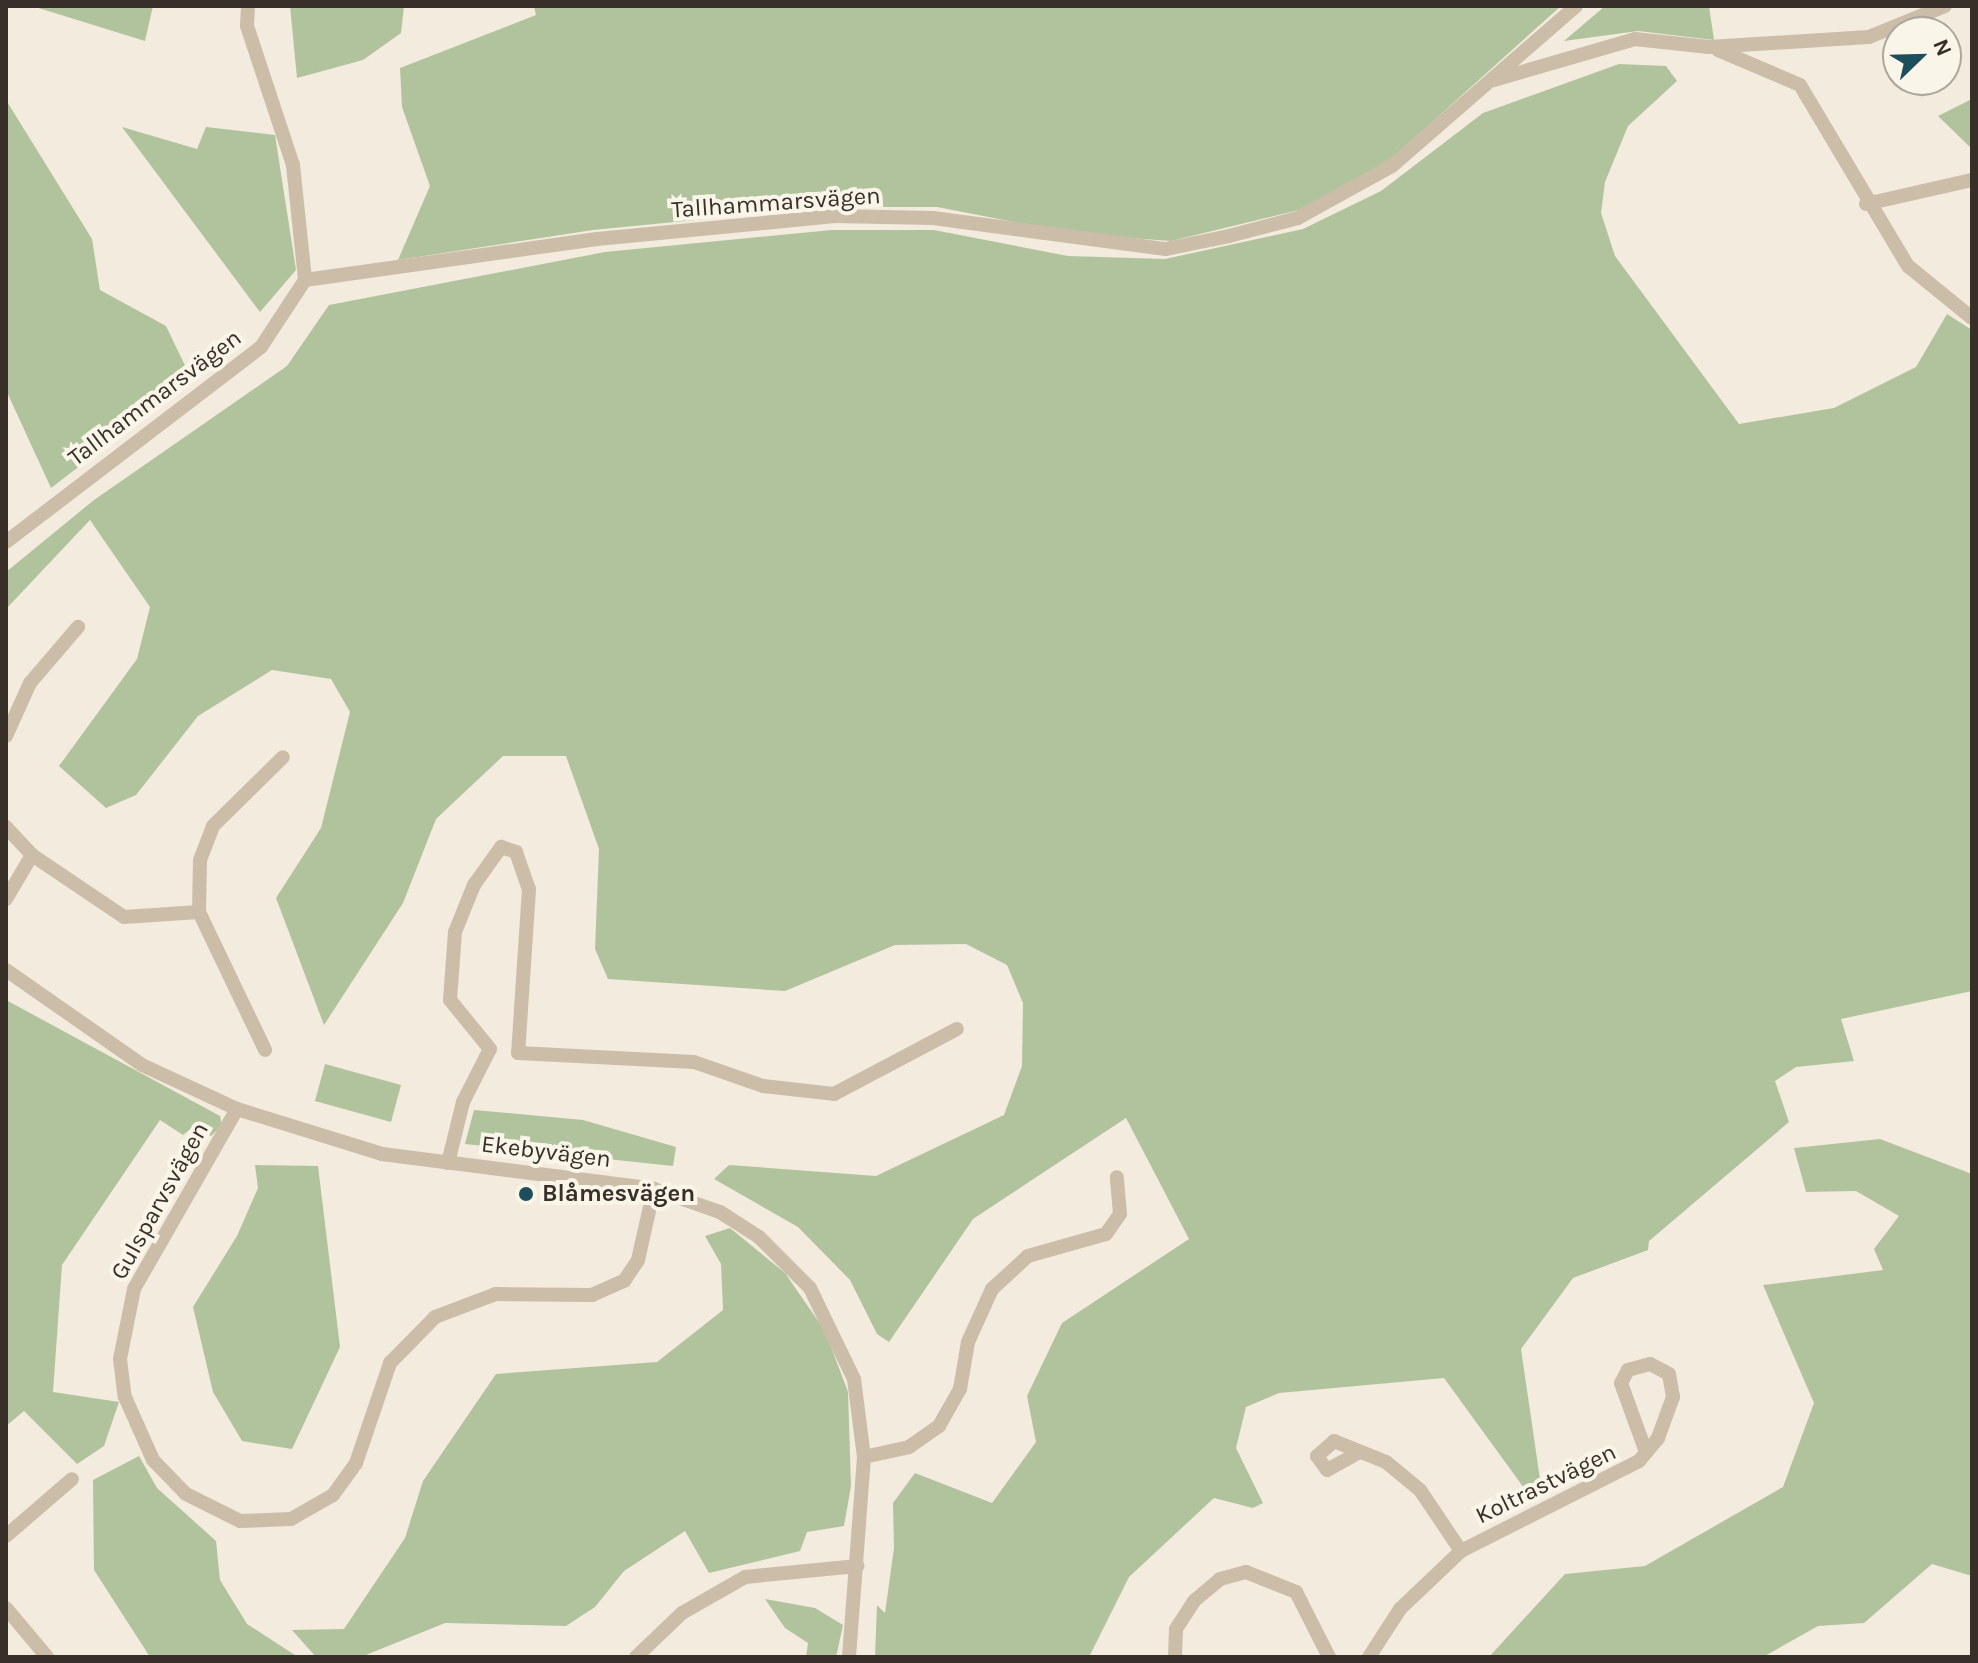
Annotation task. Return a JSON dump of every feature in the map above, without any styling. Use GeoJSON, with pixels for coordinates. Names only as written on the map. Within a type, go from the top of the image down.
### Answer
{"type":"FeatureCollection","features":[{"type":"Feature","properties":{"kind":"street"},"geometry":{"type":"LineString","coordinates":[[248,6],[247,26],[293,165],[305,280]]}},
{"type":"Feature","properties":{"kind":"street","name":"Tallhammarsvägen"},"geometry":{"type":"LineString","coordinates":[[6,542],[261,347],[305,280],[597,239],[835,216],[933,218],[1166,249],[1298,218],[1392,166],[1576,6]]}},
{"type":"Feature","properties":{"kind":"street"},"geometry":{"type":"LineString","coordinates":[[1487,83],[1635,39],[1709,47],[1869,37],[1945,6]]}},
{"type":"Feature","properties":{"kind":"street"},"geometry":{"type":"LineString","coordinates":[[1709,47],[1800,85],[1866,204],[1908,266],[1972,318]]}},
{"type":"Feature","properties":{"kind":"street"},"geometry":{"type":"LineString","coordinates":[[1866,204],[1972,180]]}},
{"type":"Feature","properties":{"kind":"street"},"geometry":{"type":"LineString","coordinates":[[6,736],[30,683],[78,627]]}},
{"type":"Feature","properties":{"kind":"street"},"geometry":{"type":"LineString","coordinates":[[258,1043],[199,912],[200,860],[213,826],[283,757]]}},
{"type":"Feature","properties":{"kind":"street"},"geometry":{"type":"LineString","coordinates":[[6,827],[32,855],[124,917],[199,912]]}},
{"type":"Feature","properties":{"kind":"street"},"geometry":{"type":"LineString","coordinates":[[518,1053],[529,889],[510,845],[491,854],[474,885],[448,980],[460,1018],[490,1049],[518,1053],[694,1062],[763,1086],[834,1094],[957,1029]]}},
{"type":"Feature","properties":{"kind":"street"},"geometry":{"type":"LineString","coordinates":[[6,899],[32,855]]}},
{"type":"Feature","properties":{"kind":"street","name":"Ekebyvägen"},"geometry":{"type":"LineString","coordinates":[[6,970],[142,1065],[237,1109],[382,1154],[654,1189],[733,1220],[810,1288],[854,1379],[864,1457],[849,1657]]}},
{"type":"Feature","properties":{"kind":"street"},"geometry":{"type":"LineString","coordinates":[[448,1163],[463,1102],[490,1049]]}},
{"type":"Feature","properties":{"kind":"street","name":"Gulsparvsvägen"},"geometry":{"type":"LineString","coordinates":[[237,1109],[134,1289],[120,1359],[133,1422],[158,1467],[186,1494],[240,1521],[291,1519],[333,1495],[356,1463],[390,1363],[435,1317],[496,1294],[592,1295],[624,1281],[638,1260],[654,1189]]}},
{"type":"Feature","properties":{"kind":"street"},"geometry":{"type":"LineString","coordinates":[[864,1457],[909,1447],[939,1426],[960,1389],[968,1342],[992,1289],[1028,1256],[1106,1234],[1120,1214],[1117,1177]]}},
{"type":"Feature","properties":{"kind":"street","name":"Koltrastvägen"},"geometry":{"type":"LineString","coordinates":[[1369,1657],[1400,1609],[1461,1551],[1610,1481],[1646,1452],[1668,1417],[1673,1387],[1664,1368],[1650,1364],[1628,1370],[1621,1383],[1646,1452]]}},
{"type":"Feature","properties":{"kind":"street","name":"Koltrastvägen"},"geometry":{"type":"LineString","coordinates":[[1358,1453],[1386,1462],[1420,1490],[1461,1551]]}},
{"type":"Feature","properties":{"kind":"street"},"geometry":{"type":"LineString","coordinates":[[6,1536],[72,1479]]}},
{"type":"Feature","properties":{"kind":"street"},"geometry":{"type":"LineString","coordinates":[[636,1657],[682,1613],[745,1577],[857,1566]]}},
{"type":"Feature","properties":{"kind":"street"},"geometry":{"type":"LineString","coordinates":[[1164,1657],[1175,1650],[1185,1613],[1208,1587],[1246,1572],[1296,1592],[1329,1657]]}},
{"type":"Feature","properties":{"kind":"street"},"geometry":{"type":"LineString","coordinates":[[6,1608],[47,1657]]}},
{"type":"Feature","properties":{"kind":"green space"},"geometry":{"type":"Polygon","coordinates":[[[32,6],[153,6],[145,41],[32,6]]]}},
{"type":"Feature","properties":{"kind":"green space"},"geometry":{"type":"Polygon","coordinates":[[[290,6],[404,6],[401,33],[363,60],[297,78],[290,6]]]}},
{"type":"Feature","properties":{"kind":"green space"},"geometry":{"type":"Polygon","coordinates":[[[534,6],[1561,6],[1390,160],[1299,210],[1171,241],[1075,234],[937,207],[828,207],[593,230],[398,260],[430,186],[402,107],[400,68],[536,15],[534,6]]]}},
{"type":"Feature","properties":{"kind":"green space"},"geometry":{"type":"Polygon","coordinates":[[[1605,6],[1709,6],[1714,40],[1638,31],[1564,41],[1605,6]]]}},
{"type":"Feature","properties":{"kind":"green space"},"geometry":{"type":"Polygon","coordinates":[[[1619,64],[1666,66],[1677,81],[1628,126],[1605,182],[1601,213],[1615,256],[1739,424],[1834,408],[1916,367],[1947,314],[1972,330],[1972,991],[1841,1019],[1854,1061],[1796,1067],[1775,1081],[1789,1122],[1649,1241],[1648,1250],[1573,1278],[1521,1349],[1541,1486],[1524,1488],[1444,1378],[1279,1393],[1246,1407],[1236,1448],[1263,1503],[1253,1508],[1214,1498],[1129,1577],[1089,1657],[875,1657],[877,1605],[885,1613],[894,1548],[893,1503],[915,1473],[992,1503],[1036,1442],[1027,1396],[1062,1323],[1189,1239],[1126,1118],[973,1219],[889,1342],[877,1334],[850,1280],[798,1227],[714,1179],[729,1165],[876,1176],[1004,1115],[1022,1066],[1023,1003],[1007,965],[966,944],[895,945],[785,991],[608,979],[595,949],[599,849],[566,756],[503,756],[436,819],[403,903],[324,1025],[276,898],[321,828],[350,712],[331,679],[272,670],[198,716],[136,795],[106,808],[59,766],[137,659],[150,607],[90,520],[6,609],[6,572],[94,500],[287,366],[329,305],[605,252],[832,230],[934,230],[1068,256],[1165,259],[1303,229],[1381,191],[1483,113],[1619,64]]]}},
{"type":"Feature","properties":{"kind":"green space"},"geometry":{"type":"Polygon","coordinates":[[[1972,99],[1972,149],[1938,116],[1972,99]]]}},
{"type":"Feature","properties":{"kind":"green space"},"geometry":{"type":"Polygon","coordinates":[[[6,100],[92,239],[100,290],[166,326],[192,380],[51,488],[6,390],[6,100]]]}},
{"type":"Feature","properties":{"kind":"green space"},"geometry":{"type":"Polygon","coordinates":[[[122,127],[197,149],[206,127],[275,135],[296,270],[260,312],[122,127]]]}},
{"type":"Feature","properties":{"kind":"green space"},"geometry":{"type":"Polygon","coordinates":[[[6,1000],[220,1116],[222,1125],[211,1136],[193,1127],[183,1135],[160,1120],[62,1265],[53,1392],[119,1402],[104,1446],[77,1464],[24,1411],[6,1426],[6,1000]]]}},
{"type":"Feature","properties":{"kind":"green space"},"geometry":{"type":"Polygon","coordinates":[[[325,1064],[401,1085],[391,1122],[315,1101],[325,1064]]]}},
{"type":"Feature","properties":{"kind":"green space"},"geometry":{"type":"Polygon","coordinates":[[[474,1110],[583,1120],[676,1147],[673,1166],[465,1144],[474,1110]]]}},
{"type":"Feature","properties":{"kind":"green space"},"geometry":{"type":"Polygon","coordinates":[[[1880,1139],[1972,1174],[1972,1576],[1932,1564],[1864,1623],[1818,1626],[1763,1657],[1489,1657],[1565,1574],[1645,1566],[1783,1487],[1814,1403],[1763,1285],[1883,1270],[1874,1249],[1899,1216],[1856,1191],[1806,1192],[1794,1148],[1880,1139]]]}},
{"type":"Feature","properties":{"kind":"green space"},"geometry":{"type":"Polygon","coordinates":[[[255,1165],[318,1166],[340,1347],[292,1449],[242,1441],[213,1392],[193,1307],[237,1236],[258,1188],[255,1165]]]}},
{"type":"Feature","properties":{"kind":"green space"},"geometry":{"type":"Polygon","coordinates":[[[730,1228],[785,1273],[825,1331],[848,1392],[851,1486],[844,1526],[807,1532],[800,1551],[709,1573],[685,1531],[624,1571],[595,1607],[566,1626],[445,1623],[361,1657],[316,1657],[292,1630],[344,1629],[405,1538],[423,1481],[496,1374],[657,1362],[723,1310],[721,1264],[705,1236],[730,1228]]]}},
{"type":"Feature","properties":{"kind":"green space"},"geometry":{"type":"Polygon","coordinates":[[[139,1456],[157,1488],[216,1541],[220,1580],[247,1624],[298,1657],[150,1657],[94,1570],[93,1480],[139,1456]]]}},
{"type":"Feature","properties":{"kind":"green space"},"geometry":{"type":"Polygon","coordinates":[[[765,1599],[815,1608],[843,1625],[836,1657],[806,1657],[808,1643],[785,1628],[765,1599]]]}},
{"type":"Feature","properties":{"kind":"place","name":"Blåmesvägen"},"geometry":{"type":"Point","coordinates":[526,1194]}}]}
